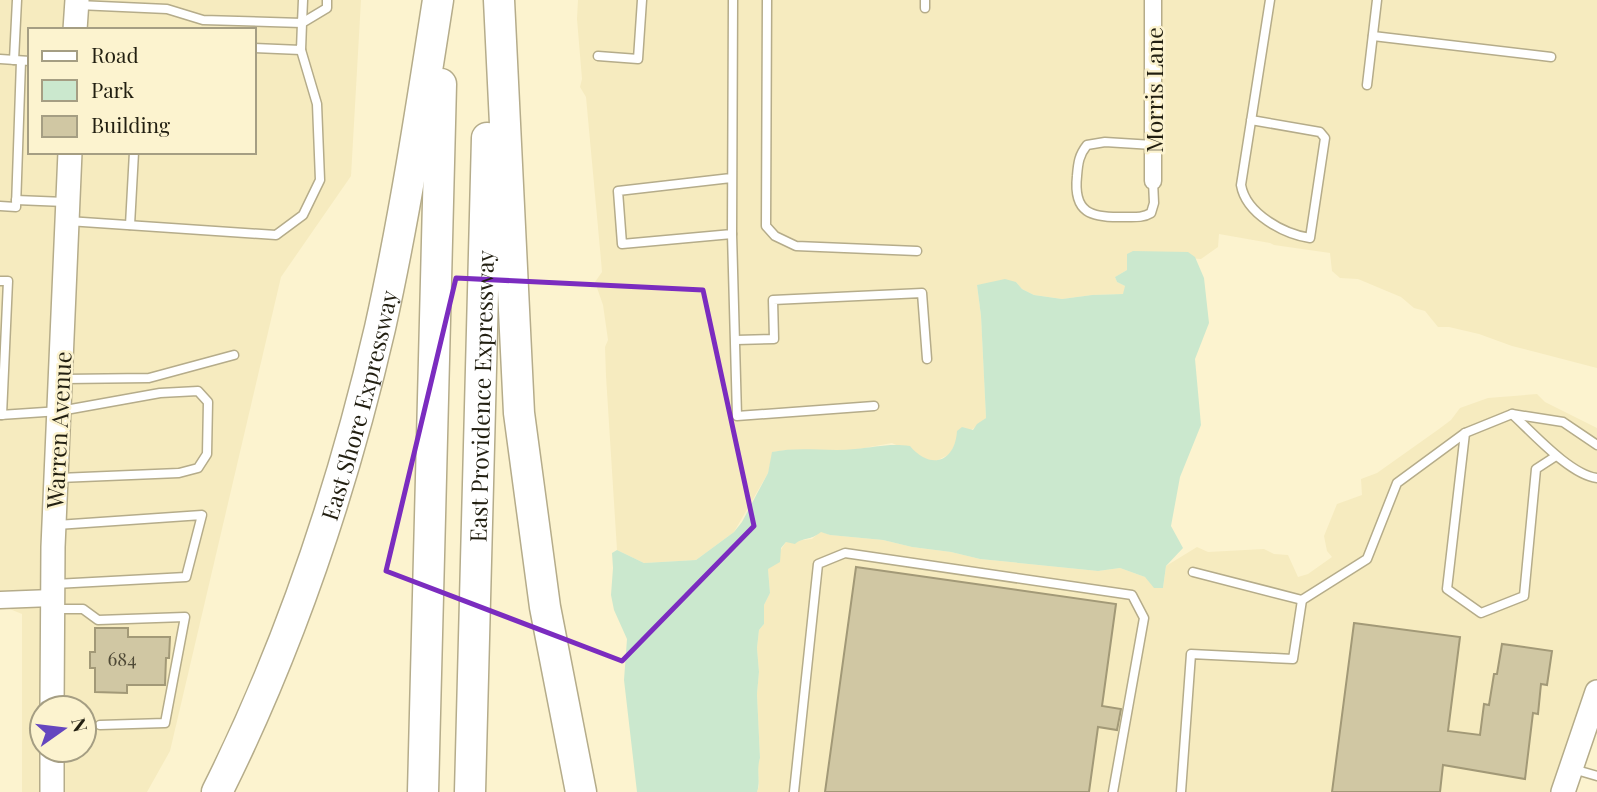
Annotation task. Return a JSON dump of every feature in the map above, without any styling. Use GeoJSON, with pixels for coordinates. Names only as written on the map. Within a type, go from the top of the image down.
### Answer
{"type":"FeatureCollection","features":[{"type":"Feature","properties":{"kind":"highway","name":"East Shore Expressway"},"geometry":{"type":"LineString","coordinates":[[217,792],[263,689],[298,600],[356,423],[390,278],[419,128],[438,0]]}},
{"type":"Feature","properties":{"kind":"highway","name":"East Providence Expressway"},"geometry":{"type":"LineString","coordinates":[[423,792],[443,0]]}},
{"type":"Feature","properties":{"kind":"highway","name":"East Providence Expressway"},"geometry":{"type":"LineString","coordinates":[[470,792],[491,0]]}},
{"type":"Feature","properties":{"kind":"highway"},"geometry":{"type":"LineString","coordinates":[[499,0],[519,412],[545,607],[581,792]]}},
{"type":"Feature","properties":{"kind":"main road"},"geometry":{"type":"LineString","coordinates":[[75,28],[77,2]]}},
{"type":"Feature","properties":{"kind":"main road","name":"Warren Avenue"},"geometry":{"type":"LineString","coordinates":[[52,694],[54,525],[70,154]]}},
{"type":"Feature","properties":{"kind":"main road"},"geometry":{"type":"LineString","coordinates":[[1563,792],[1597,692]]}},
{"type":"Feature","properties":{"kind":"main road"},"geometry":{"type":"LineString","coordinates":[[52,764],[52,792]]}},
{"type":"Feature","properties":{"kind":"street","name":"Morris Lane"},"geometry":{"type":"LineString","coordinates":[[1153,0],[1153,181]]}},
{"type":"Feature","properties":{"kind":"street"},"geometry":{"type":"LineString","coordinates":[[0,600],[52,597]]}},
{"type":"Feature","properties":{"kind":"lane"},"geometry":{"type":"LineString","coordinates":[[0,206],[16,207],[22,61],[17,0]]}},
{"type":"Feature","properties":{"kind":"lane"},"geometry":{"type":"LineString","coordinates":[[16,200],[130,225],[276,235],[303,215],[320,180],[317,104],[301,50],[303,0]]}},
{"type":"Feature","properties":{"kind":"lane"},"geometry":{"type":"LineString","coordinates":[[77,2],[167,5],[203,20],[302,23],[327,8],[327,0]]}},
{"type":"Feature","properties":{"kind":"lane"},"geometry":{"type":"LineString","coordinates":[[598,56],[638,59],[642,0]]}},
{"type":"Feature","properties":{"kind":"lane"},"geometry":{"type":"LineString","coordinates":[[733,0],[731,178],[737,416],[874,406]]}},
{"type":"Feature","properties":{"kind":"lane"},"geometry":{"type":"LineString","coordinates":[[767,0],[766,226],[775,236],[796,246],[917,250]]}},
{"type":"Feature","properties":{"kind":"lane"},"geometry":{"type":"LineString","coordinates":[[1251,120],[1320,131],[1325,138],[1311,238],[1289,233],[1255,211],[1243,195],[1241,185],[1251,120],[1270,0]]}},
{"type":"Feature","properties":{"kind":"lane"},"geometry":{"type":"LineString","coordinates":[[1367,85],[1377,0]]}},
{"type":"Feature","properties":{"kind":"lane"},"geometry":{"type":"LineString","coordinates":[[1373,36],[1551,57]]}},
{"type":"Feature","properties":{"kind":"lane"},"geometry":{"type":"LineString","coordinates":[[256,48],[301,50]]}},
{"type":"Feature","properties":{"kind":"lane"},"geometry":{"type":"LineString","coordinates":[[0,59],[22,61]]}},
{"type":"Feature","properties":{"kind":"lane"},"geometry":{"type":"LineString","coordinates":[[1153,145],[1105,142],[1087,145],[1079,154],[1075,190],[1079,203],[1089,215],[1113,218],[1144,217],[1152,213],[1153,181]]}},
{"type":"Feature","properties":{"kind":"lane"},"geometry":{"type":"LineString","coordinates":[[130,225],[134,154]]}},
{"type":"Feature","properties":{"kind":"lane"},"geometry":{"type":"LineString","coordinates":[[731,178],[618,191],[622,244],[733,234]]}},
{"type":"Feature","properties":{"kind":"lane"},"geometry":{"type":"LineString","coordinates":[[0,281],[8,281],[1,415],[60,411],[160,393],[198,391],[208,402],[207,453],[198,468],[179,473],[56,478]]}},
{"type":"Feature","properties":{"kind":"lane"},"geometry":{"type":"LineString","coordinates":[[736,340],[774,339],[773,300],[922,293],[927,359]]}},
{"type":"Feature","properties":{"kind":"lane"},"geometry":{"type":"LineString","coordinates":[[61,379],[149,378],[234,355]]}},
{"type":"Feature","properties":{"kind":"lane"},"geometry":{"type":"LineString","coordinates":[[1512,414],[1556,456],[1590,477],[1597,478]]}},
{"type":"Feature","properties":{"kind":"lane"},"geometry":{"type":"LineString","coordinates":[[1193,572],[1302,600],[1367,559],[1397,483],[1465,433],[1512,414],[1563,422],[1597,446]]}},
{"type":"Feature","properties":{"kind":"lane"},"geometry":{"type":"LineString","coordinates":[[1465,433],[1447,589],[1481,612],[1524,596],[1536,469],[1556,456]]}},
{"type":"Feature","properties":{"kind":"lane"},"geometry":{"type":"LineString","coordinates":[[52,597],[186,577],[202,514],[54,525]]}},
{"type":"Feature","properties":{"kind":"lane"},"geometry":{"type":"LineString","coordinates":[[794,792],[818,564],[845,553],[1132,595],[1144,618],[1113,792]]}},
{"type":"Feature","properties":{"kind":"lane"},"geometry":{"type":"LineString","coordinates":[[52,597],[83,609],[98,620],[186,617],[165,723],[100,726]]}},
{"type":"Feature","properties":{"kind":"lane"},"geometry":{"type":"LineString","coordinates":[[1181,792],[1191,654],[1293,659],[1302,600]]}},
{"type":"Feature","properties":{"kind":"lane"},"geometry":{"type":"LineString","coordinates":[[1572,769],[1597,776]]}},
{"type":"Feature","properties":{"kind":"highlighted area"},"geometry":{"type":"Polygon","coordinates":[[[456,278],[703,290],[754,526],[622,661],[386,571],[456,278]]]}},
{"type":"Feature","properties":{"kind":"shaded area"},"geometry":{"type":"Polygon","coordinates":[[[0,0],[361,0],[351,176],[281,277],[170,751],[147,792],[22,792],[22,614],[0,605],[0,0]]]}},
{"type":"Feature","properties":{"kind":"shaded area"},"geometry":{"type":"Polygon","coordinates":[[[578,0],[1597,0],[1597,368],[1512,346],[1479,334],[1438,327],[1425,311],[1414,308],[1401,297],[1358,279],[1340,278],[1332,271],[1330,253],[1219,234],[1218,247],[1201,259],[1127,254],[1127,270],[1115,277],[1117,282],[1125,286],[1124,294],[1062,299],[1034,295],[1022,289],[1016,282],[977,285],[986,418],[956,443],[950,454],[936,461],[929,461],[892,443],[853,450],[773,452],[768,473],[734,532],[696,560],[644,563],[617,550],[606,376],[605,347],[608,340],[603,305],[595,282],[602,272],[586,97],[580,87],[582,79],[578,0]]]}},
{"type":"Feature","properties":{"kind":"shaded area"},"geometry":{"type":"Polygon","coordinates":[[[1537,394],[1545,402],[1597,428],[1597,697],[1560,792],[757,792],[760,758],[757,694],[759,630],[764,624],[764,605],[770,593],[768,569],[786,542],[812,539],[821,531],[830,535],[883,540],[980,559],[1098,571],[1120,568],[1145,577],[1163,588],[1166,566],[1197,547],[1208,552],[1264,549],[1274,554],[1288,555],[1298,577],[1308,574],[1332,557],[1327,551],[1324,536],[1337,504],[1362,495],[1361,479],[1377,473],[1439,429],[1451,420],[1460,408],[1488,398],[1537,394]]]}},
{"type":"Feature","properties":{"kind":"green space"},"geometry":{"type":"Polygon","coordinates":[[[1133,251],[1188,252],[1195,257],[1204,278],[1209,323],[1195,359],[1201,425],[1180,477],[1171,526],[1183,548],[1166,566],[1163,588],[1154,588],[1145,577],[1120,568],[1098,571],[980,559],[883,540],[821,532],[795,544],[786,542],[781,548],[780,562],[768,569],[770,593],[764,605],[764,624],[759,630],[757,694],[760,758],[757,792],[637,792],[624,680],[627,639],[614,610],[611,595],[612,553],[617,550],[644,563],[696,560],[734,532],[742,522],[768,473],[772,452],[793,449],[845,450],[896,445],[910,446],[918,454],[933,460],[947,456],[952,450],[957,431],[962,427],[973,430],[986,418],[977,285],[1005,279],[1016,282],[1022,289],[1034,295],[1062,299],[1123,294],[1125,286],[1117,282],[1115,277],[1127,270],[1127,254],[1133,251]]]}},
{"type":"Feature","properties":{"kind":"building"},"geometry":{"type":"Polygon","coordinates":[[[856,567],[1116,604],[1102,706],[1121,709],[1117,730],[1098,727],[1089,792],[825,792],[856,567]]]}},
{"type":"Feature","properties":{"kind":"building"},"geometry":{"type":"Polygon","coordinates":[[[1354,623],[1460,637],[1448,731],[1480,735],[1484,704],[1489,705],[1502,644],[1552,651],[1547,685],[1541,684],[1538,714],[1533,713],[1525,779],[1443,765],[1440,792],[1332,792],[1354,623]]]}},
{"type":"Feature","properties":{"kind":"building"},"geometry":{"type":"Polygon","coordinates":[[[95,628],[128,628],[128,637],[170,637],[165,685],[127,685],[127,693],[95,692],[95,668],[90,668],[90,652],[95,652],[95,628]]]}}]}
